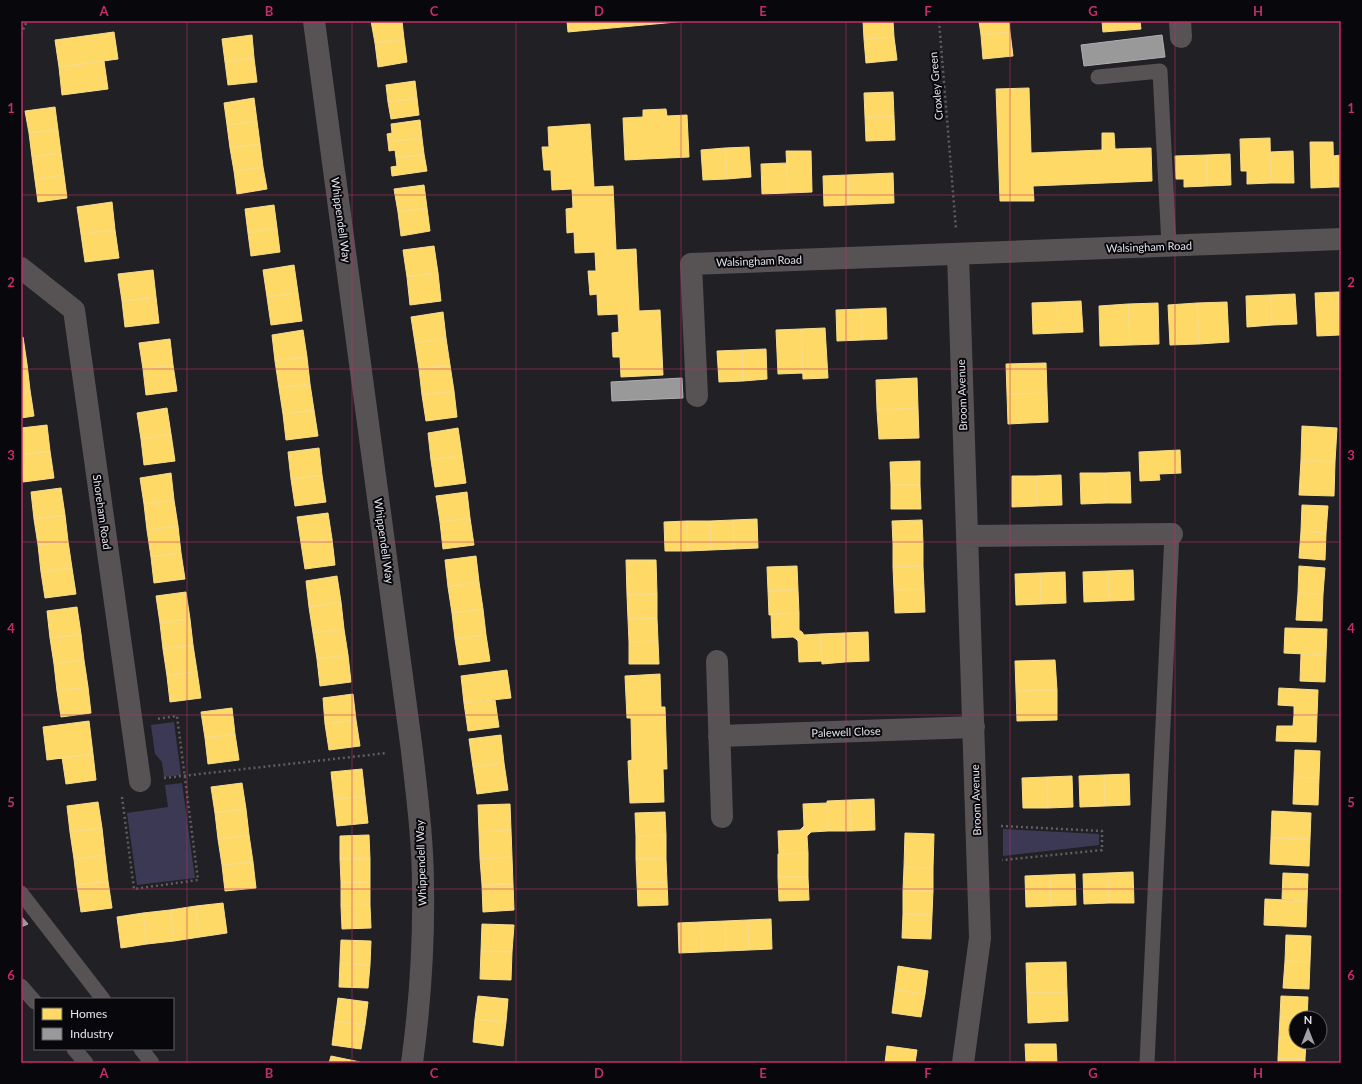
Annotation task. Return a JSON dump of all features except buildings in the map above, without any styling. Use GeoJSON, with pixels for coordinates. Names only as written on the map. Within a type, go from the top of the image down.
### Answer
{"type":"FeatureCollection","features":[{"type":"Feature","properties":{"kind":"street","name":"Whippendell Way"},"geometry":{"type":"LineString","coordinates":[[314,21],[420,820],[423,886],[422,961],[418,1016],[412,1063]]}},
{"type":"Feature","properties":{"kind":"street","name":"Walsingham Road"},"geometry":{"type":"LineString","coordinates":[[696,396],[691,264],[1341,239]]}},
{"type":"Feature","properties":{"kind":"street","name":"Broom Avenue"},"geometry":{"type":"LineString","coordinates":[[958,254],[980,938],[963,1063]]}},
{"type":"Feature","properties":{"kind":"street","name":"Shoreham Road"},"geometry":{"type":"LineString","coordinates":[[21,268],[74,310],[140,781]]}},
{"type":"Feature","properties":{"kind":"street"},"geometry":{"type":"LineString","coordinates":[[967,536],[1172,534]]}},
{"type":"Feature","properties":{"kind":"street"},"geometry":{"type":"LineString","coordinates":[[717,661],[722,817]]}},
{"type":"Feature","properties":{"kind":"street","name":"Palewell Close"},"geometry":{"type":"LineString","coordinates":[[719,736],[974,727]]}},
{"type":"Feature","properties":{"kind":"lane"},"geometry":{"type":"LineString","coordinates":[[1098,77],[1160,71],[1169,246]]}},
{"type":"Feature","properties":{"kind":"lane"},"geometry":{"type":"LineString","coordinates":[[1147,1063],[1172,534]]}},
{"type":"Feature","properties":{"kind":"lane"},"geometry":{"type":"LineString","coordinates":[[21,892],[102,998]]}},
{"type":"Feature","properties":{"kind":"lane"},"geometry":{"type":"LineString","coordinates":[[21,986],[34,1001]]}},
{"type":"Feature","properties":{"kind":"lane"},"geometry":{"type":"LineString","coordinates":[[75,1050],[86,1063]]}},
{"type":"Feature","properties":{"kind":"lane"},"geometry":{"type":"LineString","coordinates":[[143,1050],[152,1063]]}},
{"type":"Feature","properties":{"kind":"path"},"geometry":{"type":"LineString","coordinates":[[21,34],[27,21]]}},
{"type":"Feature","properties":{"kind":"path","name":"Croxley Green"},"geometry":{"type":"LineString","coordinates":[[938,21],[958,254]]}},
{"type":"Feature","properties":{"kind":"path"},"geometry":{"type":"LineString","coordinates":[[132,722],[177,716],[185,775],[198,880],[134,889],[120,784],[185,775],[412,751]]}},
{"type":"Feature","properties":{"kind":"path"},"geometry":{"type":"LineString","coordinates":[[976,824],[1102,831],[1102,850],[978,863]]}},
{"type":"Feature","properties":{"kind":"shaded area"},"geometry":{"type":"Polygon","coordinates":[[[174,722],[181,775],[164,777],[162,762],[155,754],[151,725],[174,722]]]}},
{"type":"Feature","properties":{"kind":"shaded area"},"geometry":{"type":"Polygon","coordinates":[[[182,783],[195,878],[137,885],[127,813],[168,807],[165,785],[182,783]]]}},
{"type":"Feature","properties":{"kind":"shaded area"},"geometry":{"type":"Polygon","coordinates":[[[1003,829],[1099,834],[1099,845],[1003,856],[1003,829]]]}}]}
